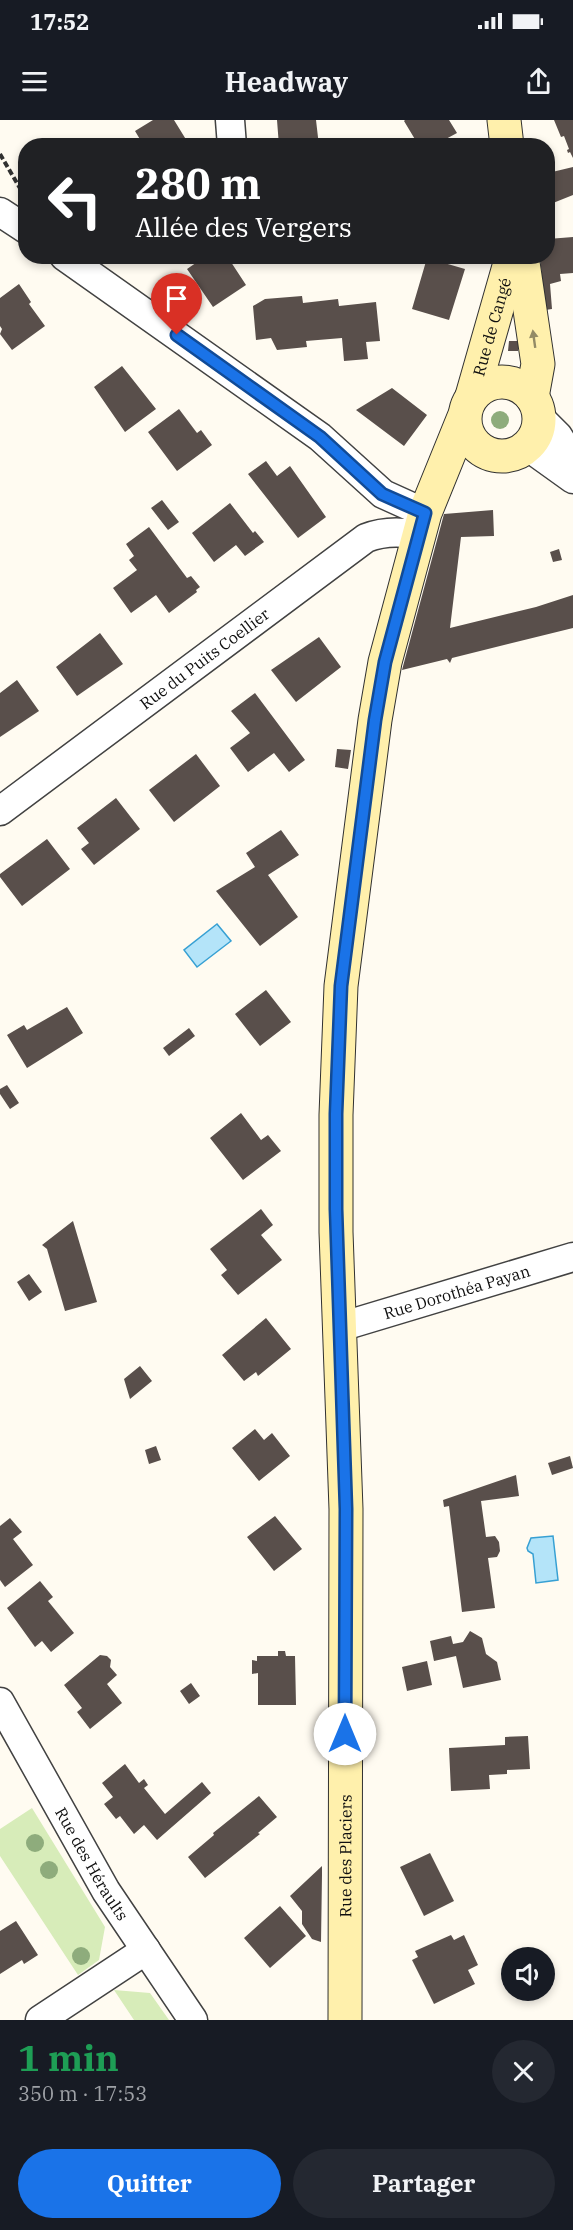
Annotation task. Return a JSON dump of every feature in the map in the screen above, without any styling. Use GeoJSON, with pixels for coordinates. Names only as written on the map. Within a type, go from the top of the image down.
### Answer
{"type":"FeatureCollection","features":[{"type":"Feature","properties":{"kind":"street"},"geometry":{"type":"LineString","coordinates":[[230,120],[231,138]]}},
{"type":"Feature","properties":{"kind":"street"},"geometry":{"type":"LineString","coordinates":[[504,120],[506,138]]}},
{"type":"Feature","properties":{"kind":"street"},"geometry":{"type":"LineString","coordinates":[[0,212],[18,224]]}},
{"type":"Feature","properties":{"kind":"street"},"geometry":{"type":"LineString","coordinates":[[75,264],[320,437],[382,494],[422,524]]}},
{"type":"Feature","properties":{"kind":"street","name":"Rue de Cangé"},"geometry":{"type":"LineString","coordinates":[[468,406],[510,264]]}},
{"type":"Feature","properties":{"kind":"street","name":"Rue de Cangé"},"geometry":{"type":"LineString","coordinates":[[523,264],[538,364],[524,429]]}},
{"type":"Feature","properties":{"kind":"street"},"geometry":{"type":"LineString","coordinates":[[573,460],[558,436],[524,429],[487,453],[470,439],[468,406],[480,388],[491,383],[502,381],[524,388],[524,429],[573,479]]}},
{"type":"Feature","properties":{"kind":"street","name":"Rue des Placiers"},"geometry":{"type":"LineString","coordinates":[[345,2020],[346,1509],[336,1232],[336,1114],[341,986],[375,720],[385,662],[422,524],[468,406]]}},
{"type":"Feature","properties":{"kind":"street","name":"Rue des Placiers"},"geometry":{"type":"LineString","coordinates":[[422,524],[448,486],[461,473],[524,429]]}},
{"type":"Feature","properties":{"kind":"street","name":"Rue du Puits Coellier"},"geometry":{"type":"LineString","coordinates":[[0,811],[366,538],[379,533],[402,531],[422,524]]}},
{"type":"Feature","properties":{"kind":"street","name":"Rue Dorothéa Payan"},"geometry":{"type":"LineString","coordinates":[[340,1328],[573,1257]]}},
{"type":"Feature","properties":{"kind":"street","name":"Rue des Héraults"},"geometry":{"type":"LineString","coordinates":[[0,1702],[92,1867],[193,2020]]}},
{"type":"Feature","properties":{"kind":"street"},"geometry":{"type":"LineString","coordinates":[[40,2020],[146,1950]]}},
{"type":"Feature","properties":{"kind":"path"},"geometry":{"type":"LineString","coordinates":[[0,154],[18,184]]}},
{"type":"Feature","properties":{"kind":"green space"},"geometry":{"type":"Polygon","coordinates":[[[32,1808],[105,1927],[99,1960],[78,1975],[0,1856],[0,1829],[32,1808]]]}},
{"type":"Feature","properties":{"kind":"green space"},"geometry":{"type":"Polygon","coordinates":[[[114,1990],[150,1993],[169,2020],[134,2020],[114,1990]]]}},
{"type":"Feature","properties":{"kind":"water"},"geometry":{"type":"Polygon","coordinates":[[[217,924],[231,941],[197,967],[184,950],[217,924]]]}},
{"type":"Feature","properties":{"kind":"water"},"geometry":{"type":"Polygon","coordinates":[[[553,1536],[558,1580],[536,1583],[533,1554],[527,1548],[531,1538],[553,1536]]]}},
{"type":"Feature","properties":{"kind":"building"},"geometry":{"type":"Polygon","coordinates":[[[153,120],[174,120],[185,138],[139,138],[135,131],[153,120]]]}},
{"type":"Feature","properties":{"kind":"building"},"geometry":{"type":"Polygon","coordinates":[[[277,120],[316,120],[318,138],[278,138],[277,120]]]}},
{"type":"Feature","properties":{"kind":"building"},"geometry":{"type":"Polygon","coordinates":[[[449,120],[457,133],[448,138],[414,138],[404,121],[449,120]]]}},
{"type":"Feature","properties":{"kind":"building"},"geometry":{"type":"Polygon","coordinates":[[[554,120],[573,120],[573,158],[570,152],[568,153],[569,149],[564,136],[561,137],[554,120]]]}},
{"type":"Feature","properties":{"kind":"building"},"geometry":{"type":"Polygon","coordinates":[[[573,167],[573,195],[555,202],[555,171],[573,167]]]}},
{"type":"Feature","properties":{"kind":"building"},"geometry":{"type":"Polygon","coordinates":[[[573,237],[573,273],[560,274],[561,281],[550,284],[552,309],[545,310],[541,264],[555,264],[555,238],[573,237]]]}},
{"type":"Feature","properties":{"kind":"building"},"geometry":{"type":"Polygon","coordinates":[[[194,264],[232,264],[246,285],[213,307],[187,269],[194,264]]]}},
{"type":"Feature","properties":{"kind":"building"},"geometry":{"type":"Polygon","coordinates":[[[425,264],[448,264],[465,269],[449,320],[412,309],[425,264]]]}},
{"type":"Feature","properties":{"kind":"building"},"geometry":{"type":"Polygon","coordinates":[[[19,284],[31,302],[29,304],[45,326],[12,350],[0,334],[2,329],[0,326],[0,298],[19,284]]]}},
{"type":"Feature","properties":{"kind":"building"},"geometry":{"type":"Polygon","coordinates":[[[302,296],[303,303],[338,299],[339,306],[376,302],[380,341],[366,342],[368,359],[344,361],[342,338],[306,341],[307,347],[277,350],[271,338],[256,340],[253,306],[265,299],[302,296]]]}},
{"type":"Feature","properties":{"kind":"building"},"geometry":{"type":"Polygon","coordinates":[[[509,341],[518,341],[518,351],[508,351],[509,341]]]}},
{"type":"Feature","properties":{"kind":"building"},"geometry":{"type":"Polygon","coordinates":[[[122,366],[156,409],[125,432],[94,387],[122,366]]]}},
{"type":"Feature","properties":{"kind":"building"},"geometry":{"type":"Polygon","coordinates":[[[392,388],[427,415],[404,446],[356,410],[392,388]]]}},
{"type":"Feature","properties":{"kind":"building"},"geometry":{"type":"Polygon","coordinates":[[[179,409],[197,433],[201,430],[212,445],[177,471],[148,432],[179,409]]]}},
{"type":"Feature","properties":{"kind":"building"},"geometry":{"type":"Polygon","coordinates":[[[266,461],[277,476],[290,466],[326,517],[298,538],[248,474],[266,461]]]}},
{"type":"Feature","properties":{"kind":"building"},"geometry":{"type":"Polygon","coordinates":[[[162,500],[179,522],[168,530],[151,508],[162,500]]]}},
{"type":"Feature","properties":{"kind":"building"},"geometry":{"type":"Polygon","coordinates":[[[230,503],[253,533],[255,531],[264,542],[245,556],[236,545],[214,562],[192,533],[230,503]]]}},
{"type":"Feature","properties":{"kind":"building"},"geometry":{"type":"Polygon","coordinates":[[[493,510],[494,536],[461,537],[450,628],[536,607],[573,595],[573,628],[452,658],[450,663],[447,659],[402,670],[444,514],[493,510]]]}},
{"type":"Feature","properties":{"kind":"building"},"geometry":{"type":"Polygon","coordinates":[[[149,527],[187,578],[191,576],[200,587],[196,590],[197,592],[169,613],[156,595],[131,613],[113,588],[137,570],[129,560],[134,556],[126,544],[149,527]]]}},
{"type":"Feature","properties":{"kind":"building"},"geometry":{"type":"Polygon","coordinates":[[[559,549],[562,560],[553,562],[550,552],[559,549]]]}},
{"type":"Feature","properties":{"kind":"building"},"geometry":{"type":"Polygon","coordinates":[[[100,633],[123,664],[77,696],[56,667],[100,633]]]}},
{"type":"Feature","properties":{"kind":"building"},"geometry":{"type":"Polygon","coordinates":[[[319,637],[341,667],[296,702],[271,670],[319,637]]]}},
{"type":"Feature","properties":{"kind":"building"},"geometry":{"type":"Polygon","coordinates":[[[17,680],[39,711],[0,737],[0,693],[17,680]]]}},
{"type":"Feature","properties":{"kind":"building"},"geometry":{"type":"Polygon","coordinates":[[[255,693],[305,760],[289,772],[274,753],[248,772],[230,748],[250,733],[231,711],[255,693]]]}},
{"type":"Feature","properties":{"kind":"building"},"geometry":{"type":"Polygon","coordinates":[[[337,749],[351,750],[348,769],[335,767],[337,749]]]}},
{"type":"Feature","properties":{"kind":"building"},"geometry":{"type":"Polygon","coordinates":[[[196,754],[220,786],[174,822],[149,790],[196,754]]]}},
{"type":"Feature","properties":{"kind":"building"},"geometry":{"type":"Polygon","coordinates":[[[116,798],[140,829],[94,865],[81,849],[89,843],[77,828],[116,798]]]}},
{"type":"Feature","properties":{"kind":"building"},"geometry":{"type":"Polygon","coordinates":[[[281,830],[299,855],[268,875],[298,917],[260,946],[216,891],[255,867],[246,853],[281,830]]]}},
{"type":"Feature","properties":{"kind":"building"},"geometry":{"type":"Polygon","coordinates":[[[47,839],[70,869],[22,906],[0,874],[47,839]]]}},
{"type":"Feature","properties":{"kind":"building"},"geometry":{"type":"Polygon","coordinates":[[[266,990],[291,1022],[260,1046],[235,1014],[266,990]]]}},
{"type":"Feature","properties":{"kind":"building"},"geometry":{"type":"Polygon","coordinates":[[[67,1007],[83,1033],[27,1068],[7,1035],[24,1025],[27,1030],[67,1007]]]}},
{"type":"Feature","properties":{"kind":"building"},"geometry":{"type":"Polygon","coordinates":[[[189,1028],[195,1036],[169,1056],[163,1048],[189,1028]]]}},
{"type":"Feature","properties":{"kind":"building"},"geometry":{"type":"Polygon","coordinates":[[[7,1085],[19,1103],[10,1109],[0,1094],[0,1089],[7,1085]]]}},
{"type":"Feature","properties":{"kind":"building"},"geometry":{"type":"Polygon","coordinates":[[[241,1113],[261,1140],[268,1135],[281,1151],[243,1180],[210,1138],[241,1113]]]}},
{"type":"Feature","properties":{"kind":"building"},"geometry":{"type":"Polygon","coordinates":[[[261,1209],[273,1225],[261,1235],[282,1260],[238,1295],[221,1275],[227,1270],[210,1249],[261,1209]]]}},
{"type":"Feature","properties":{"kind":"building"},"geometry":{"type":"Polygon","coordinates":[[[73,1221],[97,1302],[65,1311],[47,1249],[42,1245],[73,1221]]]}},
{"type":"Feature","properties":{"kind":"building"},"geometry":{"type":"Polygon","coordinates":[[[29,1274],[42,1292],[29,1301],[17,1282],[29,1274]]]}},
{"type":"Feature","properties":{"kind":"building"},"geometry":{"type":"Polygon","coordinates":[[[266,1318],[291,1349],[258,1376],[256,1372],[244,1381],[222,1355],[266,1318]]]}},
{"type":"Feature","properties":{"kind":"building"},"geometry":{"type":"Polygon","coordinates":[[[140,1366],[152,1381],[130,1399],[124,1379],[140,1366]]]}},
{"type":"Feature","properties":{"kind":"building"},"geometry":{"type":"Polygon","coordinates":[[[255,1429],[264,1440],[272,1433],[290,1456],[259,1481],[232,1448],[255,1429]]]}},
{"type":"Feature","properties":{"kind":"building"},"geometry":{"type":"Polygon","coordinates":[[[156,1446],[161,1460],[149,1464],[145,1450],[156,1446]]]}},
{"type":"Feature","properties":{"kind":"building"},"geometry":{"type":"Polygon","coordinates":[[[570,1456],[573,1468],[552,1475],[548,1463],[570,1456]]]}},
{"type":"Feature","properties":{"kind":"building"},"geometry":{"type":"Polygon","coordinates":[[[516,1475],[519,1496],[481,1501],[486,1537],[495,1536],[499,1542],[500,1551],[497,1557],[488,1558],[495,1608],[462,1612],[449,1506],[444,1507],[443,1500],[516,1475]]]}},
{"type":"Feature","properties":{"kind":"building"},"geometry":{"type":"Polygon","coordinates":[[[275,1516],[302,1549],[274,1571],[247,1537],[275,1516]]]}},
{"type":"Feature","properties":{"kind":"building"},"geometry":{"type":"Polygon","coordinates":[[[10,1518],[22,1532],[13,1539],[33,1565],[5,1587],[0,1580],[0,1526],[10,1518]]]}},
{"type":"Feature","properties":{"kind":"building"},"geometry":{"type":"Polygon","coordinates":[[[40,1581],[53,1597],[48,1601],[74,1633],[51,1652],[42,1641],[35,1647],[7,1608],[40,1581]]]}},
{"type":"Feature","properties":{"kind":"building"},"geometry":{"type":"Polygon","coordinates":[[[470,1631],[482,1638],[486,1654],[497,1662],[501,1680],[463,1688],[456,1656],[434,1661],[430,1641],[451,1636],[453,1644],[463,1642],[470,1631]]]}},
{"type":"Feature","properties":{"kind":"building"},"geometry":{"type":"Polygon","coordinates":[[[278,1651],[285,1651],[286,1656],[295,1656],[296,1705],[258,1705],[258,1673],[252,1674],[252,1660],[257,1661],[257,1656],[278,1656],[278,1651]]]}},
{"type":"Feature","properties":{"kind":"building"},"geometry":{"type":"Polygon","coordinates":[[[100,1655],[107,1656],[111,1660],[110,1667],[117,1675],[107,1684],[122,1703],[90,1729],[77,1712],[82,1708],[64,1685],[100,1655]]]}},
{"type":"Feature","properties":{"kind":"building"},"geometry":{"type":"Polygon","coordinates":[[[427,1661],[432,1685],[407,1691],[402,1667],[427,1661]]]}},
{"type":"Feature","properties":{"kind":"building"},"geometry":{"type":"Polygon","coordinates":[[[191,1683],[200,1696],[189,1704],[180,1691],[191,1683]]]}},
{"type":"Feature","properties":{"kind":"building"},"geometry":{"type":"Polygon","coordinates":[[[528,1736],[530,1769],[507,1770],[507,1774],[489,1775],[490,1789],[451,1791],[449,1748],[505,1745],[505,1737],[528,1736]]]}},
{"type":"Feature","properties":{"kind":"building"},"geometry":{"type":"Polygon","coordinates":[[[125,1764],[139,1783],[144,1779],[148,1785],[144,1788],[165,1814],[202,1782],[211,1793],[157,1840],[144,1825],[134,1834],[120,1816],[116,1819],[104,1804],[113,1797],[102,1783],[125,1764]]]}},
{"type":"Feature","properties":{"kind":"building"},"geometry":{"type":"Polygon","coordinates":[[[259,1796],[277,1817],[258,1833],[260,1834],[205,1878],[188,1857],[214,1835],[213,1833],[259,1796]]]}},
{"type":"Feature","properties":{"kind":"building"},"geometry":{"type":"Polygon","coordinates":[[[430,1853],[454,1901],[424,1916],[400,1867],[430,1853]]]}},
{"type":"Feature","properties":{"kind":"building"},"geometry":{"type":"Polygon","coordinates":[[[322,1866],[321,1942],[312,1939],[302,1924],[302,1911],[290,1896],[322,1866]]]}},
{"type":"Feature","properties":{"kind":"building"},"geometry":{"type":"Polygon","coordinates":[[[280,1906],[306,1936],[270,1968],[244,1938],[280,1906]]]}},
{"type":"Feature","properties":{"kind":"building"},"geometry":{"type":"Polygon","coordinates":[[[16,1921],[38,1955],[24,1964],[22,1960],[0,1974],[0,1931],[16,1921]]]}},
{"type":"Feature","properties":{"kind":"building"},"geometry":{"type":"Polygon","coordinates":[[[451,1935],[454,1940],[464,1935],[478,1965],[468,1970],[475,1984],[434,2004],[412,1960],[418,1957],[415,1951],[451,1935]]]}},
{"type":"Feature","properties":{"kind":"route"},"geometry":{"type":"LineString","coordinates":[[177,335],[320,437],[382,494],[425,513],[385,662],[375,720],[341,986],[336,1114],[336,1232],[346,1509],[345,1734]]}}]}
